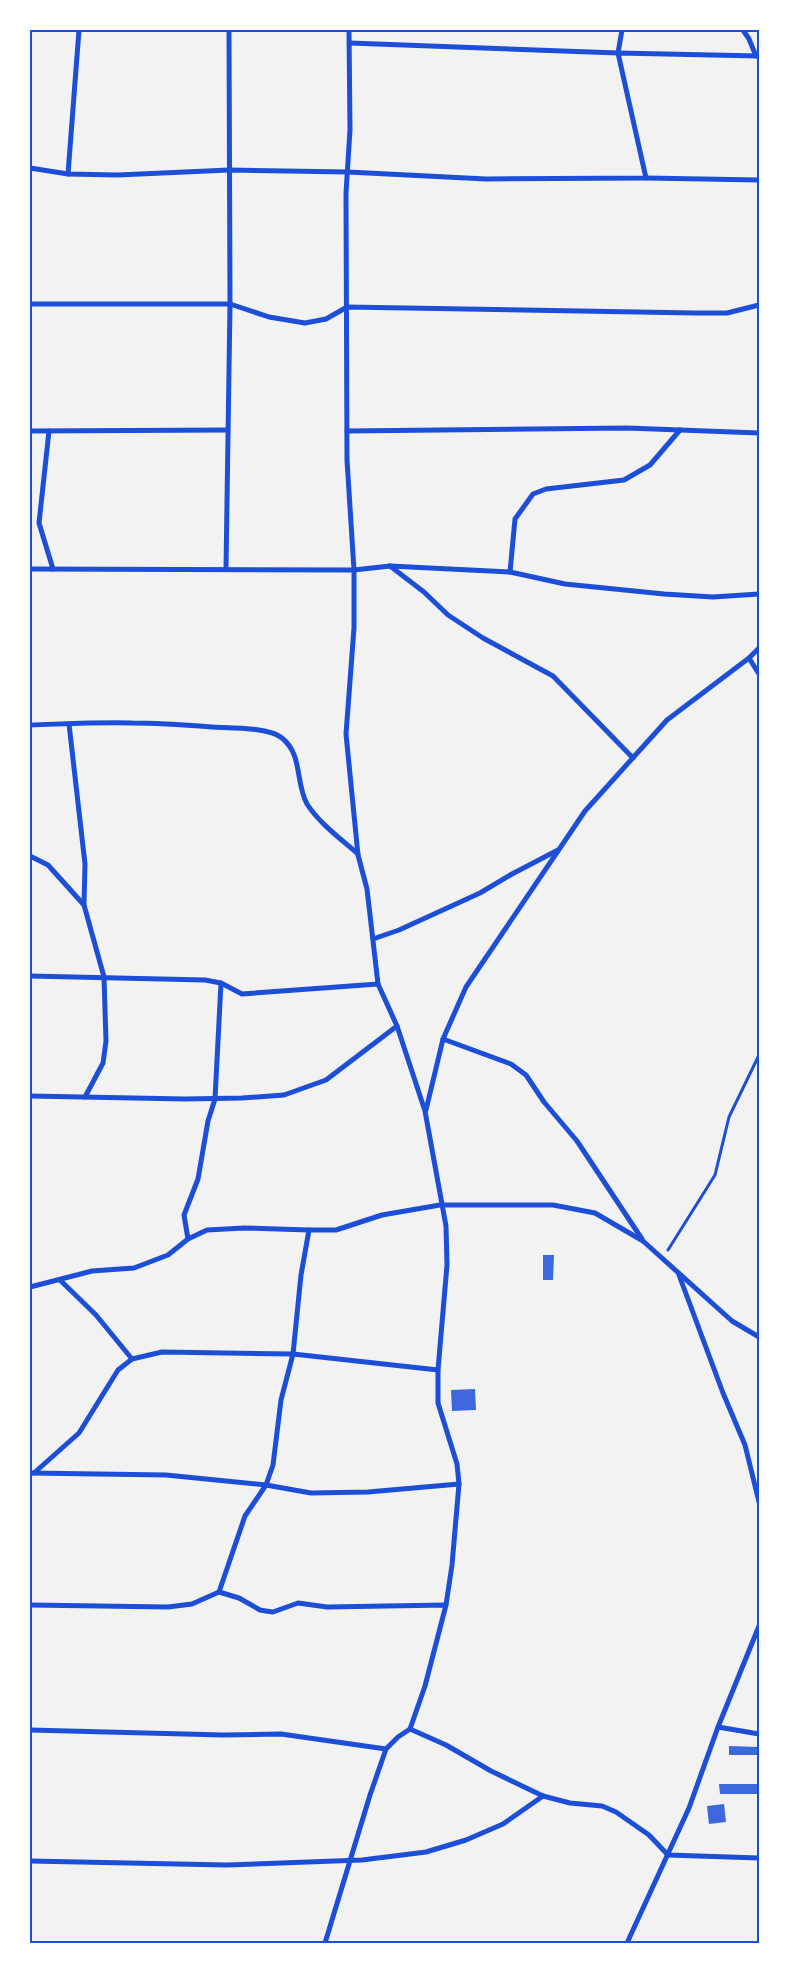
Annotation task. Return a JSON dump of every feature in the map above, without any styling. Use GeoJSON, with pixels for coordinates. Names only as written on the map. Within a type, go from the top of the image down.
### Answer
{"type":"FeatureCollection","features":[{"type":"Feature","properties":{"kind":"street"},"geometry":{"type":"LineString","coordinates":[[68,174],[79,30]]}},
{"type":"Feature","properties":{"kind":"street"},"geometry":{"type":"LineString","coordinates":[[226,569],[230,304],[229,30]]}},
{"type":"Feature","properties":{"kind":"street"},"geometry":{"type":"LineString","coordinates":[[325,1943],[386,1749],[398,1737],[410,1729],[426,1686],[446,1605],[452,1565],[459,1484],[457,1464],[438,1403],[438,1370],[447,1265],[446,1226],[440,1205],[425,1111],[397,1026],[378,984],[367,889],[358,855],[346,734],[354,628],[354,570],[347,460],[346,193],[350,130],[349,30]]}},
{"type":"Feature","properties":{"kind":"street"},"geometry":{"type":"LineString","coordinates":[[622,30],[618,53],[646,178]]}},
{"type":"Feature","properties":{"kind":"street"},"geometry":{"type":"LineString","coordinates":[[350,43],[758,56],[743,30]]}},
{"type":"Feature","properties":{"kind":"street"},"geometry":{"type":"LineString","coordinates":[[30,168],[68,174],[118,175],[229,170],[348,172],[486,179],[646,178],[759,180]]}},
{"type":"Feature","properties":{"kind":"street"},"geometry":{"type":"LineString","coordinates":[[30,304],[230,304],[269,317],[305,323],[326,319],[347,307],[727,313],[759,305]]}},
{"type":"Feature","properties":{"kind":"street"},"geometry":{"type":"LineString","coordinates":[[347,431],[627,428],[759,433]]}},
{"type":"Feature","properties":{"kind":"street"},"geometry":{"type":"LineString","coordinates":[[30,431],[228,430]]}},
{"type":"Feature","properties":{"kind":"street"},"geometry":{"type":"LineString","coordinates":[[510,572],[515,519],[533,494],[546,489],[624,480],[650,466],[680,430]]}},
{"type":"Feature","properties":{"kind":"street"},"geometry":{"type":"LineString","coordinates":[[49,431],[39,523],[53,569]]}},
{"type":"Feature","properties":{"kind":"street"},"geometry":{"type":"LineString","coordinates":[[390,566],[424,592],[454,619],[483,638],[553,676],[633,758]]}},
{"type":"Feature","properties":{"kind":"street"},"geometry":{"type":"LineString","coordinates":[[30,569],[354,570],[390,566],[510,572],[564,584],[664,594],[713,597],[759,594]]}},
{"type":"Feature","properties":{"kind":"street"},"geometry":{"type":"LineString","coordinates":[[425,1111],[443,1039],[466,987],[585,811],[667,720],[749,658],[759,648]]}},
{"type":"Feature","properties":{"kind":"street"},"geometry":{"type":"LineString","coordinates":[[749,658],[759,674]]}},
{"type":"Feature","properties":{"kind":"street"},"geometry":{"type":"LineString","coordinates":[[30,724],[132,723],[233,728],[265,731],[281,737],[292,749],[297,761],[299,781],[307,802],[319,819],[358,855]]}},
{"type":"Feature","properties":{"kind":"street"},"geometry":{"type":"LineString","coordinates":[[69,724],[85,864],[84,905],[104,977],[106,1042],[103,1063],[85,1097]]}},
{"type":"Feature","properties":{"kind":"street"},"geometry":{"type":"LineString","coordinates":[[373,939],[399,930],[480,893],[559,849]]}},
{"type":"Feature","properties":{"kind":"street"},"geometry":{"type":"LineString","coordinates":[[30,856],[48,865],[84,905]]}},
{"type":"Feature","properties":{"kind":"street"},"geometry":{"type":"LineString","coordinates":[[30,976],[205,980],[221,983],[242,994],[378,984]]}},
{"type":"Feature","properties":{"kind":"street"},"geometry":{"type":"LineString","coordinates":[[188,1239],[184,1215],[198,1179],[208,1121],[215,1099],[221,983]]}},
{"type":"Feature","properties":{"kind":"street"},"geometry":{"type":"LineString","coordinates":[[30,1096],[215,1099],[284,1095],[326,1080],[397,1026]]}},
{"type":"Feature","properties":{"kind":"street"},"geometry":{"type":"LineString","coordinates":[[443,1039],[512,1064],[526,1075],[544,1102],[577,1141],[644,1241]]}},
{"type":"Feature","properties":{"kind":"street"},"geometry":{"type":"LineString","coordinates":[[30,1287],[92,1271],[134,1268],[168,1255],[188,1239],[207,1230],[244,1228],[336,1230],[382,1215],[440,1205],[553,1205],[595,1213],[644,1241],[732,1321],[759,1337]]}},
{"type":"Feature","properties":{"kind":"street"},"geometry":{"type":"LineString","coordinates":[[220,1592],[245,1516],[266,1485],[273,1465],[281,1400],[292,1354],[301,1275],[309,1230]]}},
{"type":"Feature","properties":{"kind":"street"},"geometry":{"type":"LineString","coordinates":[[678,1272],[723,1393],[746,1445],[759,1502]]}},
{"type":"Feature","properties":{"kind":"street"},"geometry":{"type":"LineString","coordinates":[[60,1280],[96,1315],[132,1358]]}},
{"type":"Feature","properties":{"kind":"street"},"geometry":{"type":"LineString","coordinates":[[32,1473],[79,1433],[118,1370],[132,1358],[162,1352],[292,1354],[438,1370]]}},
{"type":"Feature","properties":{"kind":"street"},"geometry":{"type":"LineString","coordinates":[[32,1473],[166,1475],[266,1485],[311,1493],[368,1492],[459,1484]]}},
{"type":"Feature","properties":{"kind":"street"},"geometry":{"type":"LineString","coordinates":[[30,1605],[168,1607],[192,1604],[220,1592],[239,1598],[260,1610],[273,1612],[298,1603],[328,1606],[446,1605]]}},
{"type":"Feature","properties":{"kind":"street"},"geometry":{"type":"LineString","coordinates":[[628,1943],[689,1808],[718,1727],[759,1626]]}},
{"type":"Feature","properties":{"kind":"street"},"geometry":{"type":"LineString","coordinates":[[718,1727],[759,1734]]}},
{"type":"Feature","properties":{"kind":"street"},"geometry":{"type":"LineString","coordinates":[[410,1729],[446,1745],[491,1771],[543,1796],[570,1803],[602,1806],[616,1812],[649,1835],[668,1855],[759,1858]]}},
{"type":"Feature","properties":{"kind":"street"},"geometry":{"type":"LineString","coordinates":[[30,1730],[223,1735],[281,1734],[386,1749]]}},
{"type":"Feature","properties":{"kind":"street"},"geometry":{"type":"LineString","coordinates":[[30,1861],[227,1865],[350,1860],[426,1852],[466,1840],[503,1824],[543,1796]]}},
{"type":"Feature","properties":{"kind":"path"},"geometry":{"type":"LineString","coordinates":[[663,1258],[715,1175],[729,1117],[759,1055]]}},
{"type":"Feature","properties":{"kind":"building"},"geometry":{"type":"Polygon","coordinates":[[[543,1255],[554,1255],[553,1280],[543,1280],[543,1255]]]}},
{"type":"Feature","properties":{"kind":"building"},"geometry":{"type":"Polygon","coordinates":[[[475,1389],[476,1410],[452,1411],[451,1390],[475,1389]]]}},
{"type":"Feature","properties":{"kind":"building"},"geometry":{"type":"Polygon","coordinates":[[[729,1746],[759,1747],[759,1755],[729,1755],[729,1746]]]}},
{"type":"Feature","properties":{"kind":"building"},"geometry":{"type":"Polygon","coordinates":[[[719,1784],[759,1784],[759,1794],[720,1794],[719,1784]]]}},
{"type":"Feature","properties":{"kind":"building"},"geometry":{"type":"Polygon","coordinates":[[[724,1804],[726,1822],[709,1824],[707,1806],[724,1804]]]}}]}
